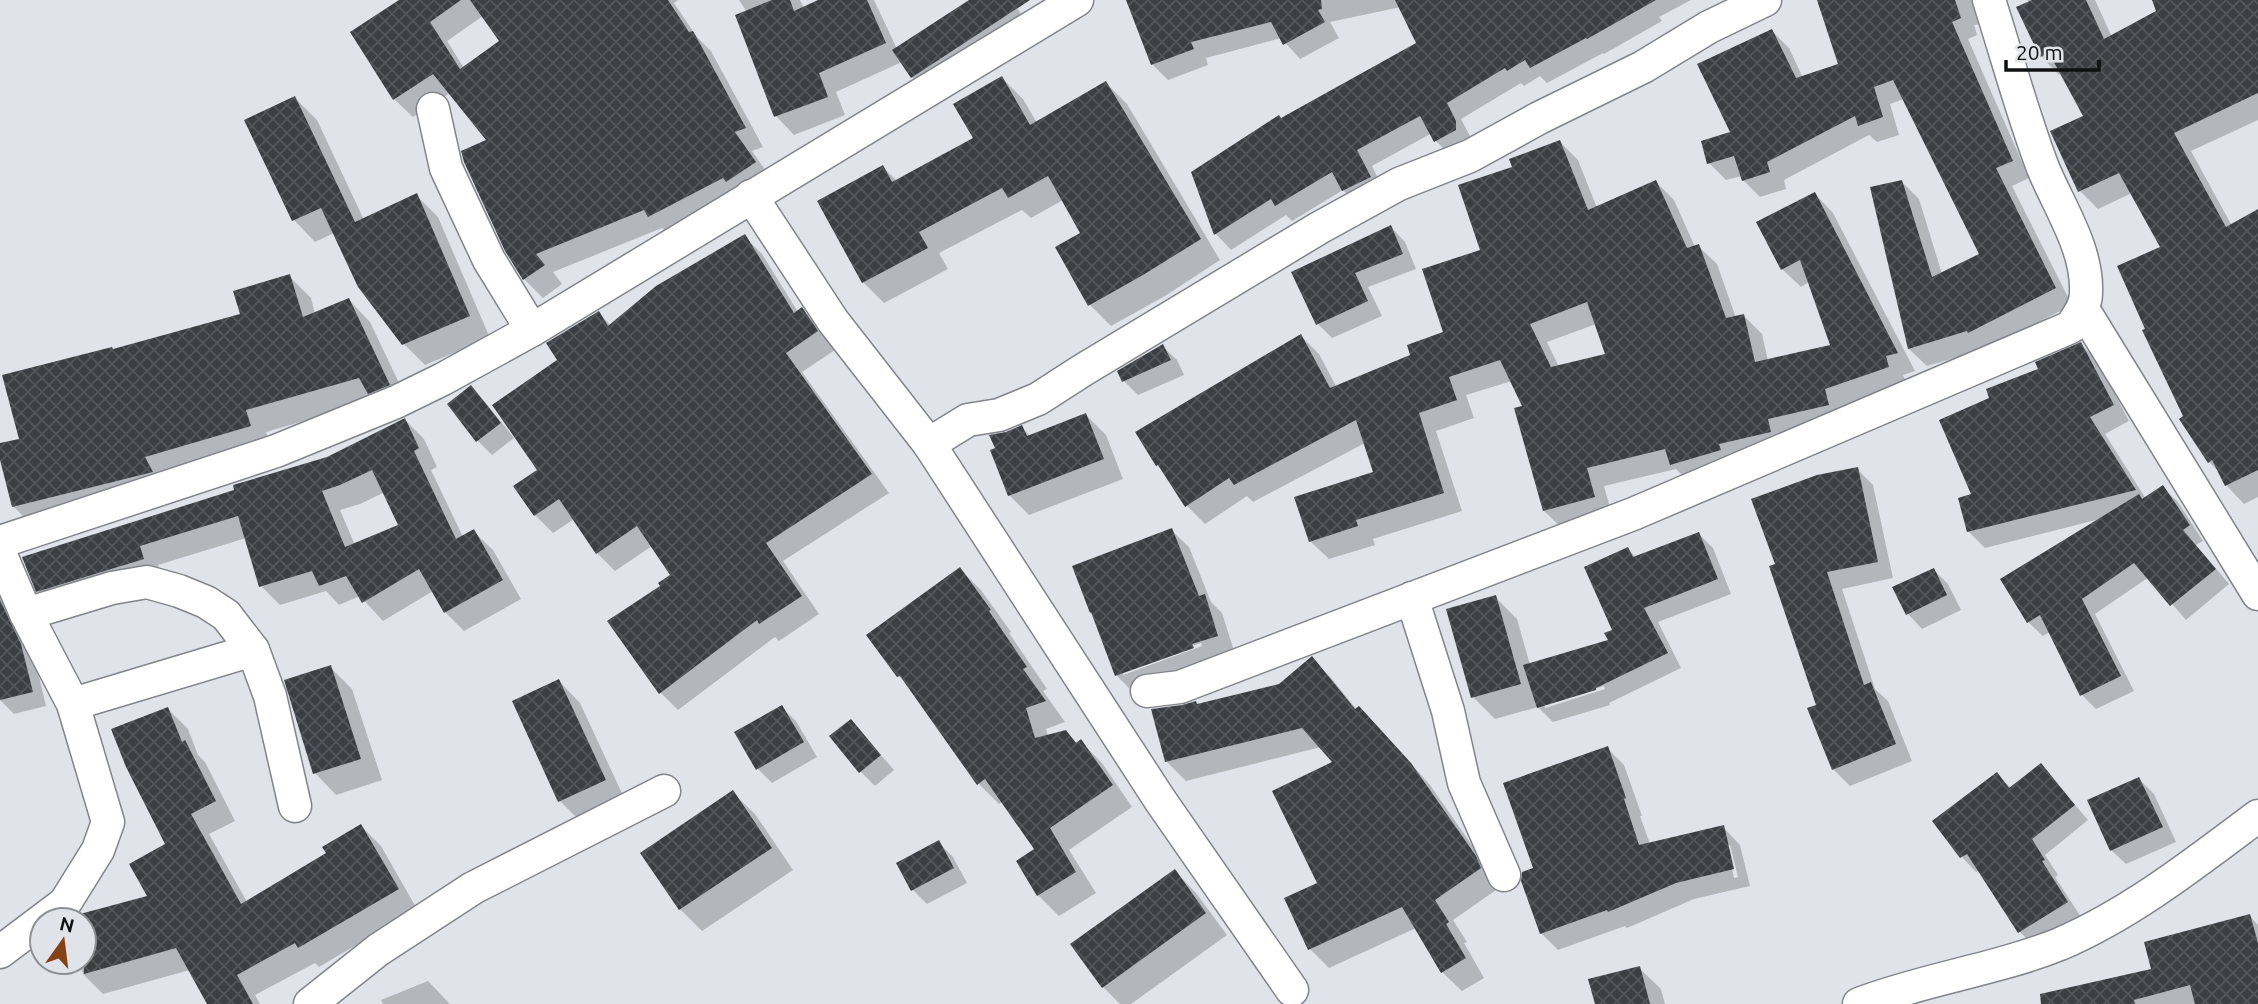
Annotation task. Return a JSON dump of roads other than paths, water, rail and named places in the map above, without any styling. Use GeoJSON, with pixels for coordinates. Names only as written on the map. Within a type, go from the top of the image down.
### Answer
{"type":"FeatureCollection","features":[{"type":"Feature","properties":{"kind":"street"},"geometry":{"type":"LineString","coordinates":[[929,444],[968,420],[999,415],[1038,399],[1319,228],[1399,184],[1470,156],[1539,118],[1643,67],[1709,27],[1765,0]]}},
{"type":"Feature","properties":{"kind":"street"},"geometry":{"type":"LineString","coordinates":[[1147,691],[1180,687],[1633,514],[2071,327],[2087,295],[2079,250],[2043,169],[2012,81],[1989,0]]}},
{"type":"Feature","properties":{"kind":"street"},"geometry":{"type":"LineString","coordinates":[[0,542],[276,451],[396,402],[443,379],[532,330],[1067,3]]}},
{"type":"Feature","properties":{"kind":"street"},"geometry":{"type":"LineString","coordinates":[[433,109],[446,168],[489,260],[532,330]]}},
{"type":"Feature","properties":{"kind":"street"},"geometry":{"type":"LineString","coordinates":[[751,196],[833,321],[929,444],[1160,800],[1292,990]]}},
{"type":"Feature","properties":{"kind":"street"},"geometry":{"type":"LineString","coordinates":[[2082,309],[2258,594]]}},
{"type":"Feature","properties":{"kind":"street"},"geometry":{"type":"LineString","coordinates":[[0,553],[26,614],[73,704],[108,822],[99,850],[65,903],[0,952]]}},
{"type":"Feature","properties":{"kind":"street"},"geometry":{"type":"LineString","coordinates":[[26,614],[112,589],[147,582],[179,591],[226,615],[253,650],[270,696],[295,806]]}},
{"type":"Feature","properties":{"kind":"street"},"geometry":{"type":"LineString","coordinates":[[1412,598],[1448,711],[1465,783],[1504,875]]}},
{"type":"Feature","properties":{"kind":"street"},"geometry":{"type":"LineString","coordinates":[[73,704],[253,650]]}},
{"type":"Feature","properties":{"kind":"street"},"geometry":{"type":"LineString","coordinates":[[310,1004],[378,950],[473,888],[664,791]]}},
{"type":"Feature","properties":{"kind":"street"},"geometry":{"type":"LineString","coordinates":[[1860,1004],[2060,944],[2136,904],[2258,817]]}}]}
